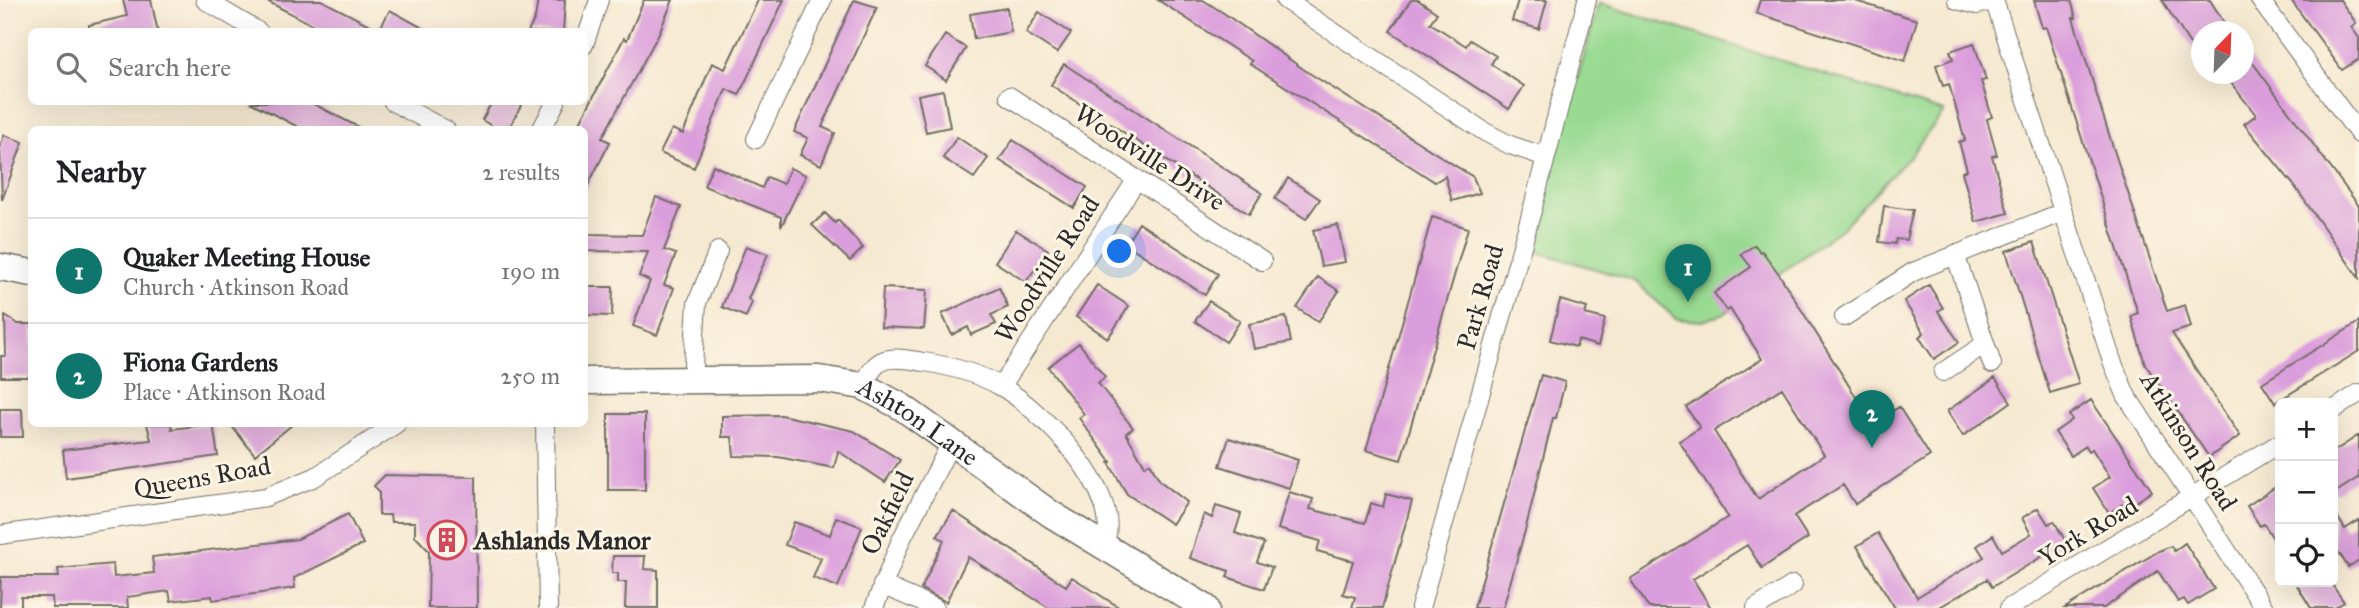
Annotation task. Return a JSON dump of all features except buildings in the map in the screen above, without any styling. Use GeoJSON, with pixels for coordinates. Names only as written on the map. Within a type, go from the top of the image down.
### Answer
{"type":"FeatureCollection","features":[{"type":"Feature","properties":{"kind":"main road"},"geometry":{"type":"LineString","coordinates":[[0,267],[28,272]]}},
{"type":"Feature","properties":{"kind":"main road","name":"Ashton Lane"},"geometry":{"type":"LineString","coordinates":[[588,381],[819,379],[863,386],[902,407],[1051,514],[1206,608]]}},
{"type":"Feature","properties":{"kind":"street"},"geometry":{"type":"LineString","coordinates":[[205,0],[252,28]]}},
{"type":"Feature","properties":{"kind":"street"},"geometry":{"type":"LineString","coordinates":[[588,34],[599,0]]}},
{"type":"Feature","properties":{"kind":"street"},"geometry":{"type":"LineString","coordinates":[[756,139],[822,0]]}},
{"type":"Feature","properties":{"kind":"street"},"geometry":{"type":"LineString","coordinates":[[1285,0],[1485,132],[1510,145],[1546,157]]}},
{"type":"Feature","properties":{"kind":"street","name":"Park Road"},"geometry":{"type":"LineString","coordinates":[[1420,608],[1587,0]]}},
{"type":"Feature","properties":{"kind":"street"},"geometry":{"type":"LineString","coordinates":[[1956,0],[1976,5],[1994,0]]}},
{"type":"Feature","properties":{"kind":"street","name":"Atkinson Road"},"geometry":{"type":"LineString","coordinates":[[1994,0],[2112,361],[2126,395],[2264,608]]}},
{"type":"Feature","properties":{"kind":"street"},"geometry":{"type":"LineString","coordinates":[[2260,0],[2359,134]]}},
{"type":"Feature","properties":{"kind":"street","name":"Woodville Drive"},"geometry":{"type":"LineString","coordinates":[[1009,96],[1262,261]]}},
{"type":"Feature","properties":{"kind":"street"},"geometry":{"type":"LineString","coordinates":[[399,105],[438,126]]}},
{"type":"Feature","properties":{"kind":"street"},"geometry":{"type":"LineString","coordinates":[[543,126],[554,105]]}},
{"type":"Feature","properties":{"kind":"street","name":"Woodville Road"},"geometry":{"type":"LineString","coordinates":[[1001,387],[1137,179]]}},
{"type":"Feature","properties":{"kind":"street"},"geometry":{"type":"LineString","coordinates":[[1844,317],[1913,272],[2063,212]]}},
{"type":"Feature","properties":{"kind":"street"},"geometry":{"type":"LineString","coordinates":[[692,381],[697,303],[718,251]]}},
{"type":"Feature","properties":{"kind":"street"},"geometry":{"type":"LineString","coordinates":[[1955,254],[1992,363]]}},
{"type":"Feature","properties":{"kind":"street"},"geometry":{"type":"LineString","coordinates":[[1943,372],[1985,344]]}},
{"type":"Feature","properties":{"kind":"street"},"geometry":{"type":"LineString","coordinates":[[863,386],[876,365],[895,359],[944,365],[1001,387],[1052,426],[1074,451],[1101,500],[1108,536],[1103,546]]}},
{"type":"Feature","properties":{"kind":"street"},"geometry":{"type":"LineString","coordinates":[[2338,407],[2359,393]]}},
{"type":"Feature","properties":{"kind":"street","name":"Queens Road"},"geometry":{"type":"LineString","coordinates":[[0,535],[266,497],[315,477],[391,427]]}},
{"type":"Feature","properties":{"kind":"street"},"geometry":{"type":"LineString","coordinates":[[545,427],[548,608]]}},
{"type":"Feature","properties":{"kind":"street","name":"Oakfield"},"geometry":{"type":"LineString","coordinates":[[874,608],[882,585],[951,443]]}},
{"type":"Feature","properties":{"kind":"street","name":"York Road"},"geometry":{"type":"LineString","coordinates":[[2009,608],[2194,499],[2275,446]]}},
{"type":"Feature","properties":{"kind":"street"},"geometry":{"type":"LineString","coordinates":[[882,585],[935,608]]}},
{"type":"Feature","properties":{"kind":"street"},"geometry":{"type":"LineString","coordinates":[[1756,608],[1793,585]]}},
{"type":"Feature","properties":{"kind":"green space"},"geometry":{"type":"Polygon","coordinates":[[[1599,3],[1944,112],[1909,157],[1841,229],[1727,312],[1703,321],[1676,319],[1635,281],[1529,249],[1599,3]]]}},
{"type":"Feature","properties":{"kind":"place","name":"Quaker Meeting House"},"geometry":{"type":"Point","coordinates":[1688,302]}},
{"type":"Feature","properties":{"kind":"place","name":"Fiona Gardens"},"geometry":{"type":"Point","coordinates":[1872,448]}},
{"type":"Feature","properties":{"kind":"place","name":"Ashlands Manor"},"geometry":{"type":"Point","coordinates":[447,540]}}]}
